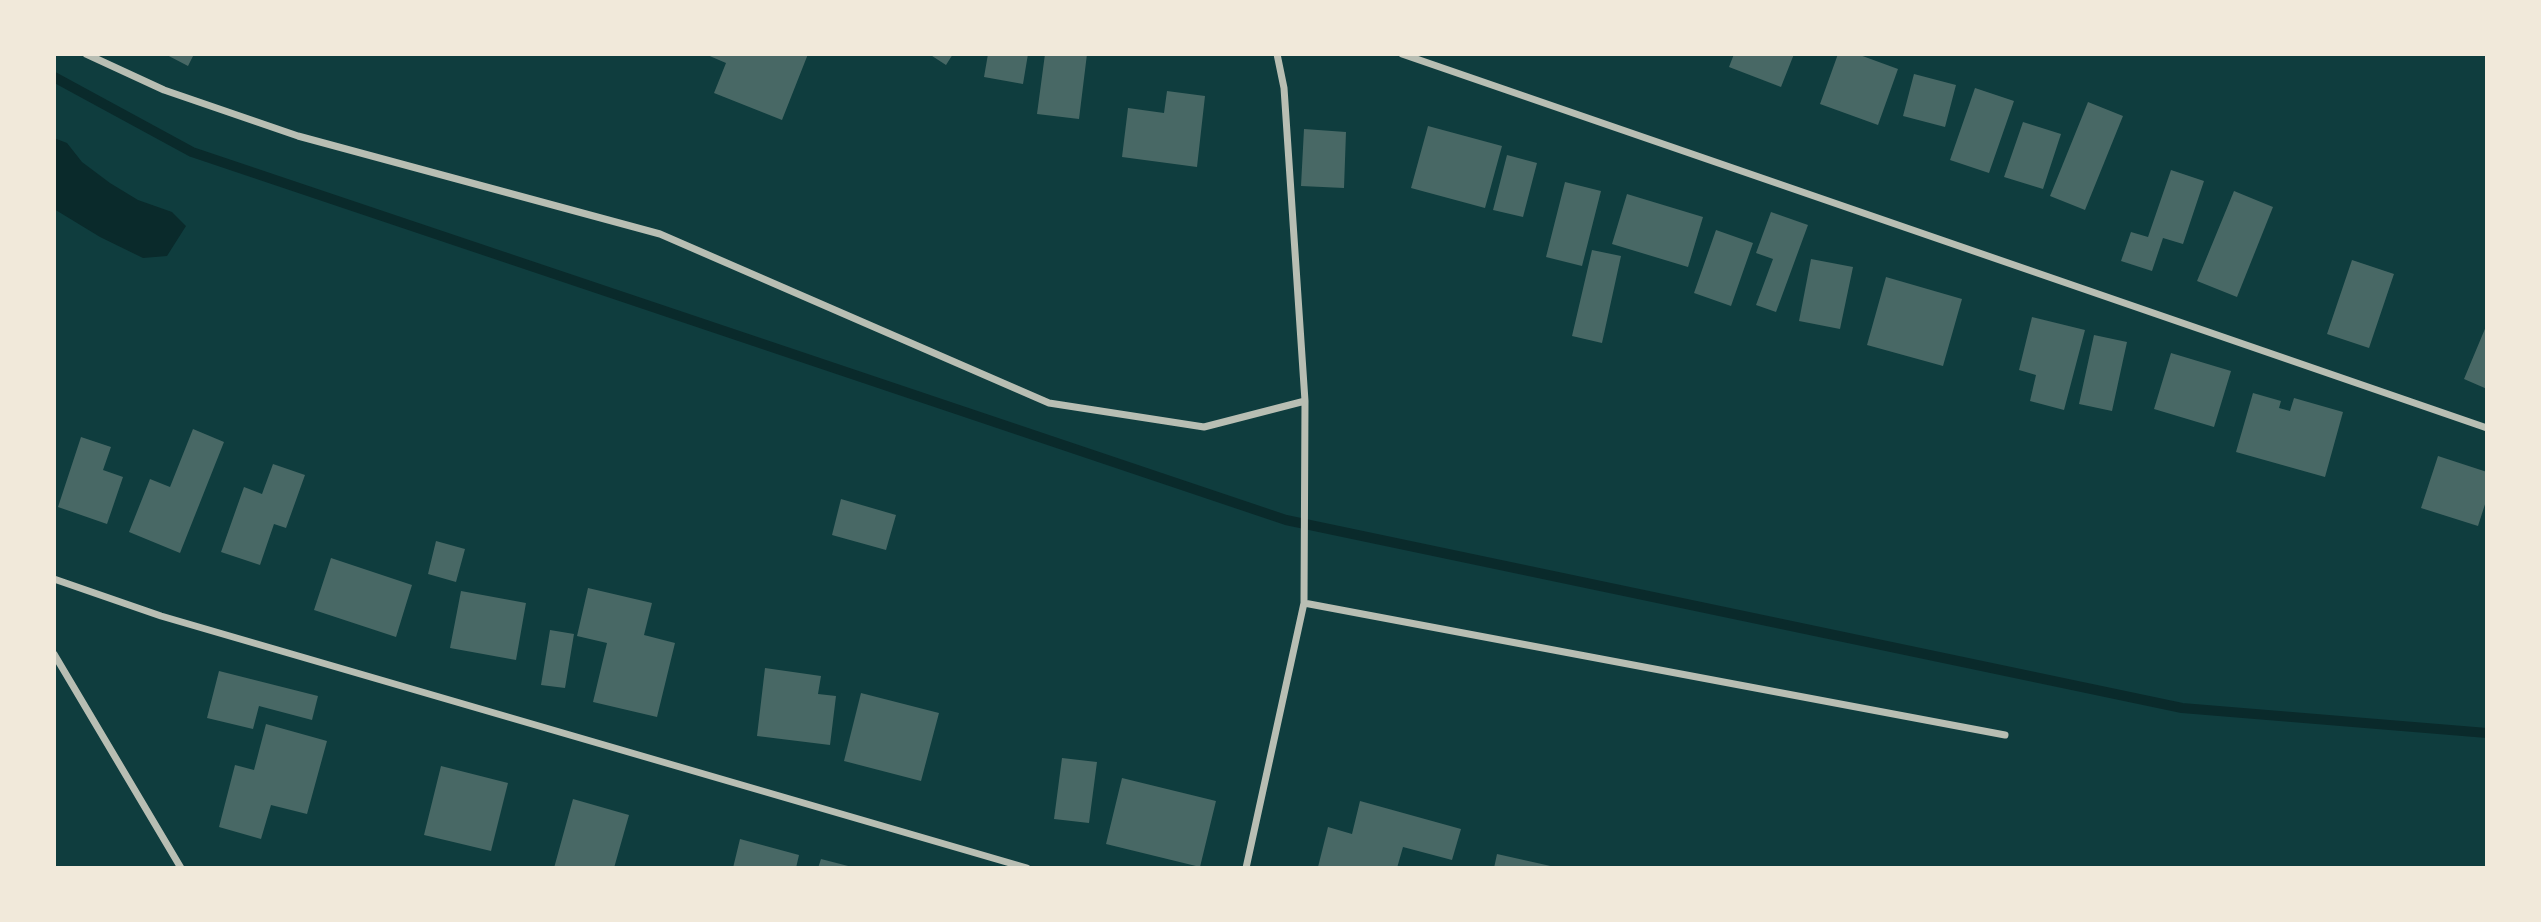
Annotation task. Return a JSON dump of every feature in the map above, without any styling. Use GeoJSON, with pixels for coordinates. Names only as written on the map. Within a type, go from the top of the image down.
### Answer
{"type":"FeatureCollection","features":[{"type":"Feature","properties":{"kind":"street"},"geometry":{"type":"LineString","coordinates":[[86,54],[164,90],[298,136],[660,234],[1049,403],[1203,428],[1305,401]]}},
{"type":"Feature","properties":{"kind":"street"},"geometry":{"type":"LineString","coordinates":[[1246,868],[1304,603],[1305,401],[1284,88],[1277,54]]}},
{"type":"Feature","properties":{"kind":"street"},"geometry":{"type":"LineString","coordinates":[[1402,54],[2487,428]]}},
{"type":"Feature","properties":{"kind":"street"},"geometry":{"type":"LineString","coordinates":[[54,579],[161,616],[1027,868]]}},
{"type":"Feature","properties":{"kind":"street"},"geometry":{"type":"LineString","coordinates":[[1304,603],[2005,735]]}},
{"type":"Feature","properties":{"kind":"street"},"geometry":{"type":"LineString","coordinates":[[54,654],[181,868]]}},
{"type":"Feature","properties":{"kind":"water"},"geometry":{"type":"Polygon","coordinates":[[[54,138],[67,143],[82,162],[110,183],[138,200],[172,212],[186,226],[167,256],[143,258],[100,237],[54,209],[54,138]]]}},
{"type":"Feature","properties":{"kind":"building"},"geometry":{"type":"Polygon","coordinates":[[[165,54],[194,54],[188,66],[165,54]]]}},
{"type":"Feature","properties":{"kind":"building"},"geometry":{"type":"Polygon","coordinates":[[[705,54],[808,54],[782,120],[714,93],[726,63],[705,54]]]}},
{"type":"Feature","properties":{"kind":"building"},"geometry":{"type":"Polygon","coordinates":[[[929,54],[953,54],[946,65],[929,54]]]}},
{"type":"Feature","properties":{"kind":"building"},"geometry":{"type":"Polygon","coordinates":[[[988,54],[1028,54],[1023,84],[984,77],[988,54]]]}},
{"type":"Feature","properties":{"kind":"building"},"geometry":{"type":"Polygon","coordinates":[[[1045,54],[1087,54],[1079,119],[1037,114],[1045,54]]]}},
{"type":"Feature","properties":{"kind":"building"},"geometry":{"type":"Polygon","coordinates":[[[1734,54],[1794,54],[1781,87],[1729,67],[1734,54]]]}},
{"type":"Feature","properties":{"kind":"building"},"geometry":{"type":"Polygon","coordinates":[[[1838,54],[1857,54],[1898,69],[1878,125],[1820,104],[1838,54]]]}},
{"type":"Feature","properties":{"kind":"building"},"geometry":{"type":"Polygon","coordinates":[[[1914,74],[1956,85],[1945,127],[1903,116],[1914,74]]]}},
{"type":"Feature","properties":{"kind":"building"},"geometry":{"type":"Polygon","coordinates":[[[1975,88],[2014,101],[1989,173],[1950,160],[1975,88]]]}},
{"type":"Feature","properties":{"kind":"building"},"geometry":{"type":"Polygon","coordinates":[[[1167,91],[1205,96],[1197,167],[1122,157],[1128,108],[1164,113],[1167,91]]]}},
{"type":"Feature","properties":{"kind":"building"},"geometry":{"type":"Polygon","coordinates":[[[2088,102],[2123,116],[2085,210],[2050,196],[2088,102]]]}},
{"type":"Feature","properties":{"kind":"building"},"geometry":{"type":"Polygon","coordinates":[[[2023,122],[2061,134],[2043,189],[2004,177],[2023,122]]]}},
{"type":"Feature","properties":{"kind":"building"},"geometry":{"type":"Polygon","coordinates":[[[1428,126],[1502,146],[1485,208],[1411,188],[1428,126]]]}},
{"type":"Feature","properties":{"kind":"building"},"geometry":{"type":"Polygon","coordinates":[[[1304,129],[1346,132],[1344,188],[1301,186],[1304,129]]]}},
{"type":"Feature","properties":{"kind":"building"},"geometry":{"type":"Polygon","coordinates":[[[1507,155],[1537,163],[1523,217],[1493,210],[1507,155]]]}},
{"type":"Feature","properties":{"kind":"building"},"geometry":{"type":"Polygon","coordinates":[[[2171,170],[2204,181],[2183,244],[2163,238],[2152,271],[2121,261],[2131,232],[2148,237],[2171,170]]]}},
{"type":"Feature","properties":{"kind":"building"},"geometry":{"type":"Polygon","coordinates":[[[1565,182],[1601,191],[1582,266],[1546,257],[1565,182]]]}},
{"type":"Feature","properties":{"kind":"building"},"geometry":{"type":"Polygon","coordinates":[[[2234,191],[2273,207],[2237,297],[2197,281],[2234,191]]]}},
{"type":"Feature","properties":{"kind":"building"},"geometry":{"type":"Polygon","coordinates":[[[1627,194],[1703,217],[1688,267],[1612,244],[1627,194]]]}},
{"type":"Feature","properties":{"kind":"building"},"geometry":{"type":"Polygon","coordinates":[[[1771,212],[1808,225],[1776,312],[1756,305],[1773,259],[1756,253],[1771,212]]]}},
{"type":"Feature","properties":{"kind":"building"},"geometry":{"type":"Polygon","coordinates":[[[1716,230],[1753,243],[1731,306],[1694,293],[1716,230]]]}},
{"type":"Feature","properties":{"kind":"building"},"geometry":{"type":"Polygon","coordinates":[[[1592,250],[1621,256],[1602,343],[1572,336],[1592,250]]]}},
{"type":"Feature","properties":{"kind":"building"},"geometry":{"type":"Polygon","coordinates":[[[1811,259],[1853,267],[1840,329],[1799,321],[1811,259]]]}},
{"type":"Feature","properties":{"kind":"building"},"geometry":{"type":"Polygon","coordinates":[[[2352,260],[2394,274],[2369,348],[2327,334],[2352,260]]]}},
{"type":"Feature","properties":{"kind":"building"},"geometry":{"type":"Polygon","coordinates":[[[1886,277],[1962,299],[1943,366],[1867,345],[1886,277]]]}},
{"type":"Feature","properties":{"kind":"building"},"geometry":{"type":"Polygon","coordinates":[[[2032,317],[2085,330],[2064,410],[2030,401],[2036,375],[2019,370],[2032,317]]]}},
{"type":"Feature","properties":{"kind":"building"},"geometry":{"type":"Polygon","coordinates":[[[2487,324],[2487,389],[2464,379],[2487,324]]]}},
{"type":"Feature","properties":{"kind":"building"},"geometry":{"type":"Polygon","coordinates":[[[2094,335],[2127,342],[2112,411],[2079,404],[2094,335]]]}},
{"type":"Feature","properties":{"kind":"building"},"geometry":{"type":"Polygon","coordinates":[[[2171,353],[2231,371],[2214,427],[2154,409],[2171,353]]]}},
{"type":"Feature","properties":{"kind":"building"},"geometry":{"type":"Polygon","coordinates":[[[2253,393],[2281,401],[2279,408],[2290,411],[2294,398],[2343,412],[2325,477],[2236,452],[2253,393]]]}},
{"type":"Feature","properties":{"kind":"building"},"geometry":{"type":"Polygon","coordinates":[[[193,429],[224,442],[180,553],[129,532],[150,479],[170,487],[193,429]]]}},
{"type":"Feature","properties":{"kind":"building"},"geometry":{"type":"Polygon","coordinates":[[[81,437],[111,447],[103,470],[123,477],[107,524],[58,507],[81,437]]]}},
{"type":"Feature","properties":{"kind":"building"},"geometry":{"type":"Polygon","coordinates":[[[2438,456],[2487,472],[2487,498],[2478,526],[2421,508],[2438,456]]]}},
{"type":"Feature","properties":{"kind":"building"},"geometry":{"type":"Polygon","coordinates":[[[273,464],[305,475],[286,528],[274,524],[260,565],[221,552],[244,487],[262,494],[273,464]]]}},
{"type":"Feature","properties":{"kind":"building"},"geometry":{"type":"Polygon","coordinates":[[[841,499],[896,515],[886,550],[832,535],[841,499]]]}},
{"type":"Feature","properties":{"kind":"building"},"geometry":{"type":"Polygon","coordinates":[[[436,541],[465,549],[456,582],[428,574],[436,541]]]}},
{"type":"Feature","properties":{"kind":"building"},"geometry":{"type":"Polygon","coordinates":[[[331,558],[412,585],[396,637],[314,610],[331,558]]]}},
{"type":"Feature","properties":{"kind":"building"},"geometry":{"type":"Polygon","coordinates":[[[588,588],[652,603],[644,635],[675,643],[657,717],[593,702],[607,643],[577,636],[588,588]]]}},
{"type":"Feature","properties":{"kind":"building"},"geometry":{"type":"Polygon","coordinates":[[[461,591],[526,603],[516,660],[450,648],[461,591]]]}},
{"type":"Feature","properties":{"kind":"building"},"geometry":{"type":"Polygon","coordinates":[[[550,630],[574,634],[565,688],[541,685],[550,630]]]}},
{"type":"Feature","properties":{"kind":"building"},"geometry":{"type":"Polygon","coordinates":[[[765,668],[821,676],[818,694],[836,696],[830,745],[757,736],[765,668]]]}},
{"type":"Feature","properties":{"kind":"building"},"geometry":{"type":"Polygon","coordinates":[[[219,671],[318,696],[312,720],[259,706],[253,729],[207,718],[219,671]]]}},
{"type":"Feature","properties":{"kind":"building"},"geometry":{"type":"Polygon","coordinates":[[[861,693],[939,713],[921,781],[844,761],[861,693]]]}},
{"type":"Feature","properties":{"kind":"building"},"geometry":{"type":"Polygon","coordinates":[[[266,724],[327,741],[307,814],[271,805],[261,839],[219,827],[235,765],[254,770],[266,724]]]}},
{"type":"Feature","properties":{"kind":"building"},"geometry":{"type":"Polygon","coordinates":[[[1062,758],[1097,762],[1089,823],[1054,819],[1062,758]]]}},
{"type":"Feature","properties":{"kind":"building"},"geometry":{"type":"Polygon","coordinates":[[[441,766],[508,783],[491,851],[424,835],[441,766]]]}},
{"type":"Feature","properties":{"kind":"building"},"geometry":{"type":"Polygon","coordinates":[[[1122,778],[1216,801],[1200,867],[1106,844],[1122,778]]]}},
{"type":"Feature","properties":{"kind":"building"},"geometry":{"type":"Polygon","coordinates":[[[573,799],[629,815],[614,868],[554,868],[573,799]]]}},
{"type":"Feature","properties":{"kind":"building"},"geometry":{"type":"Polygon","coordinates":[[[1360,801],[1461,829],[1452,860],[1403,847],[1397,868],[1318,867],[1328,827],[1352,834],[1360,801]]]}},
{"type":"Feature","properties":{"kind":"building"},"geometry":{"type":"Polygon","coordinates":[[[740,839],[799,855],[796,868],[733,868],[740,839]]]}},
{"type":"Feature","properties":{"kind":"building"},"geometry":{"type":"Polygon","coordinates":[[[1497,854],[1555,867],[1555,868],[1494,868],[1497,854]]]}},
{"type":"Feature","properties":{"kind":"building"},"geometry":{"type":"Polygon","coordinates":[[[821,859],[852,867],[852,868],[818,868],[821,859]]]}},
{"type":"Feature","properties":{"kind":"waterway"},"geometry":{"type":"LineString","coordinates":[[54,77],[192,152],[1286,520],[2182,708],[2487,733]]}}]}
